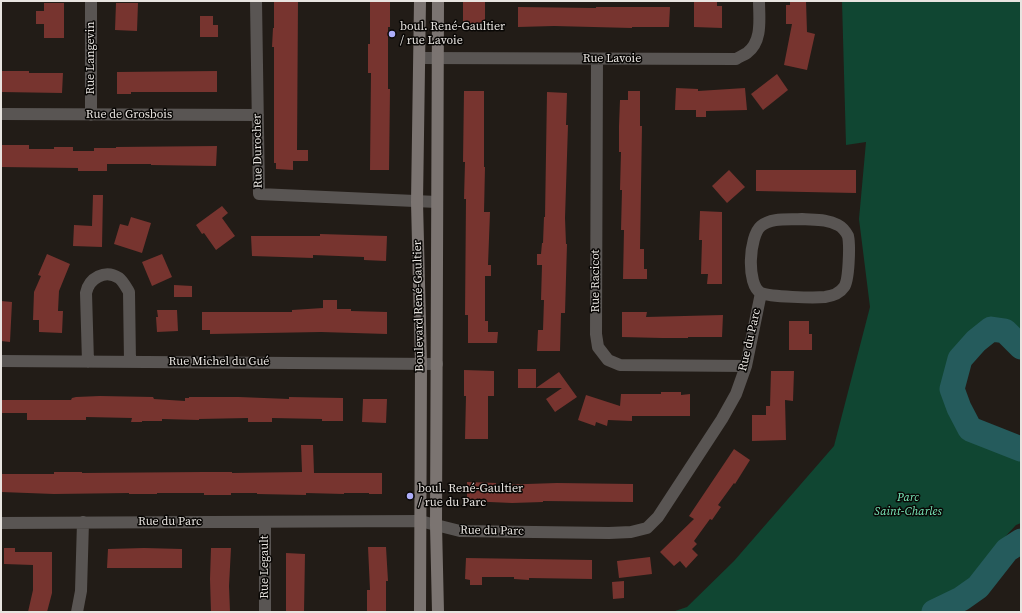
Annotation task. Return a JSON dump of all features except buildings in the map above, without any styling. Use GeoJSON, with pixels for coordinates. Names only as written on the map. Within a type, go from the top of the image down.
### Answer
{"type":"FeatureCollection","features":[{"type":"Feature","properties":{"kind":"street","name":"Rue Langevin"},"geometry":{"type":"LineString","coordinates":[[91,1],[91,115]]}},
{"type":"Feature","properties":{"kind":"street","name":"Rue Durocher"},"geometry":{"type":"LineString","coordinates":[[256,1],[259,194],[437,202]]}},
{"type":"Feature","properties":{"kind":"street","name":"Boulevard René-Gaultier"},"geometry":{"type":"LineString","coordinates":[[420,1],[416,202],[421,364],[420,612]]}},
{"type":"Feature","properties":{"kind":"street","name":"Boulevard René-Gaultier"},"geometry":{"type":"LineString","coordinates":[[438,1],[436,364],[436,525],[438,612]]}},
{"type":"Feature","properties":{"kind":"street","name":"Rue Lavoie"},"geometry":{"type":"LineString","coordinates":[[420,58],[597,60],[736,59],[748,53],[755,44],[759,32],[759,1]]}},
{"type":"Feature","properties":{"kind":"street","name":"Rue Racicot"},"geometry":{"type":"LineString","coordinates":[[597,60],[596,334],[598,347],[608,360],[620,365],[746,366]]}},
{"type":"Feature","properties":{"kind":"street","name":"Rue de Grosbois"},"geometry":{"type":"LineString","coordinates":[[1,114],[258,115]]}},
{"type":"Feature","properties":{"kind":"street"},"geometry":{"type":"LineString","coordinates":[[772,220],[826,220],[838,225],[844,230],[848,237],[848,279],[844,287],[836,294],[826,297],[773,296],[761,293],[755,287],[751,276],[752,242],[755,233],[761,226],[772,220]]}},
{"type":"Feature","properties":{"kind":"street"},"geometry":{"type":"LineString","coordinates":[[88,362],[86,293],[88,285],[95,278],[106,274],[119,278],[129,292],[130,362]]}},
{"type":"Feature","properties":{"kind":"street","name":"Rue du Parc"},"geometry":{"type":"LineString","coordinates":[[1,522],[420,521],[460,531],[609,533],[632,532],[647,528],[658,517],[730,407],[746,366],[761,293]]}},
{"type":"Feature","properties":{"kind":"street","name":"Rue Michel du Gué"},"geometry":{"type":"LineString","coordinates":[[1,361],[436,364]]}},
{"type":"Feature","properties":{"kind":"street"},"geometry":{"type":"LineString","coordinates":[[77,612],[81,591],[83,522]]}},
{"type":"Feature","properties":{"kind":"street","name":"Rue Legault"},"geometry":{"type":"LineString","coordinates":[[265,522],[265,612]]}},
{"type":"Feature","properties":{"kind":"green space","name":"Parc Saint-Charles"},"geometry":{"type":"Polygon","coordinates":[[[842,1],[1021,1],[1021,347],[1005,331],[991,329],[976,341],[960,359],[952,389],[959,408],[970,429],[1021,449],[1021,523],[1016,525],[1004,538],[973,577],[921,612],[672,612],[687,607],[734,561],[834,446],[870,307],[859,219],[866,142],[846,145],[842,1]]]}},
{"type":"Feature","properties":{"kind":"waterway"},"geometry":{"type":"LineString","coordinates":[[1021,347],[1005,331],[991,329],[976,341],[960,359],[952,389],[959,408],[970,429],[1021,449]]}},
{"type":"Feature","properties":{"kind":"waterway"},"geometry":{"type":"LineString","coordinates":[[934,612],[961,599],[978,587],[1007,550],[1021,541]]}},
{"type":"Feature","properties":{"kind":"place","name":"boul. René-Gaultier / rue Lavoie"},"geometry":{"type":"Point","coordinates":[392,34]}},
{"type":"Feature","properties":{"kind":"place","name":"boul. René-Gaultier / rue du Parc"},"geometry":{"type":"Point","coordinates":[410,496]}}]}
